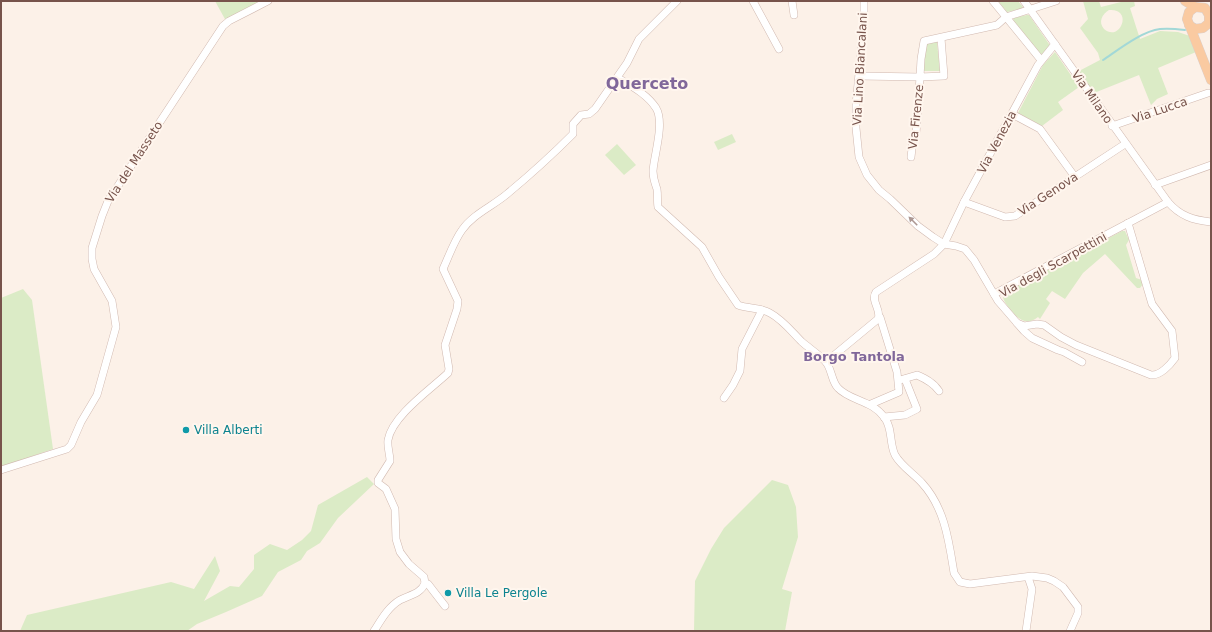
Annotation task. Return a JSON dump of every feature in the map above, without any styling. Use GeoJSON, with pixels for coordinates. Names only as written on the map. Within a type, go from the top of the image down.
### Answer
{"type":"FeatureCollection","features":[{"type":"Feature","properties":{"kind":"main road"},"geometry":{"type":"LineString","coordinates":[[1180,1],[1211,80]]}},
{"type":"Feature","properties":{"kind":"main road"},"geometry":{"type":"LineString","coordinates":[[1185,1],[1204,15]]}},
{"type":"Feature","properties":{"kind":"main road"},"geometry":{"type":"LineString","coordinates":[[1190,10],[1204,15],[1195,29],[1188,20],[1190,10]]}},
{"type":"Feature","properties":{"kind":"main road"},"geometry":{"type":"LineString","coordinates":[[1200,51],[1199,39],[1204,15]]}},
{"type":"Feature","properties":{"kind":"street","name":"Via del Masseto"},"geometry":{"type":"LineString","coordinates":[[1,470],[67,449],[71,445],[97,395],[116,327],[112,301],[94,269],[92,259],[92,248],[108,201],[223,26],[268,1]]}},
{"type":"Feature","properties":{"kind":"street"},"geometry":{"type":"LineString","coordinates":[[374,631],[395,603],[422,589],[425,583],[424,577],[411,567],[400,552],[396,539],[395,510],[386,489],[378,483],[378,480],[390,461],[388,444],[389,437],[394,426],[402,415],[448,372],[449,369],[445,344],[457,309],[458,301],[443,269],[463,229],[478,214],[506,195],[573,134],[573,124],[581,115],[589,114],[595,110],[618,78],[639,39],[677,1]]}},
{"type":"Feature","properties":{"kind":"street"},"geometry":{"type":"LineString","coordinates":[[753,1],[779,49]]}},
{"type":"Feature","properties":{"kind":"street"},"geometry":{"type":"LineString","coordinates":[[792,1],[794,15]]}},
{"type":"Feature","properties":{"kind":"street","name":"Via Lino Biancalani"},"geometry":{"type":"LineString","coordinates":[[864,1],[860,76],[856,105],[856,128],[859,157],[867,175],[878,190],[890,199],[918,226],[944,244]]}},
{"type":"Feature","properties":{"kind":"street"},"geometry":{"type":"LineString","coordinates":[[993,1],[1041,60]]}},
{"type":"Feature","properties":{"kind":"street","name":"Via Milano"},"geometry":{"type":"LineString","coordinates":[[1024,1],[1155,185]]}},
{"type":"Feature","properties":{"kind":"street"},"geometry":{"type":"LineString","coordinates":[[860,76],[944,76],[941,38],[997,26],[1006,18],[1056,1]]}},
{"type":"Feature","properties":{"kind":"street","name":"Via Firenze"},"geometry":{"type":"LineString","coordinates":[[911,157],[913,140],[916,134],[921,59],[924,41],[941,38]]}},
{"type":"Feature","properties":{"kind":"street","name":"Via Venezia"},"geometry":{"type":"LineString","coordinates":[[944,244],[964,202],[1041,60],[1055,44]]}},
{"type":"Feature","properties":{"kind":"street"},"geometry":{"type":"LineString","coordinates":[[618,78],[644,94],[656,109],[658,115],[659,135],[653,180],[657,190],[658,207],[702,247],[738,305],[770,313],[784,323],[802,342],[826,362],[839,389],[871,404],[884,417],[891,434],[895,454],[899,461],[922,483],[933,497],[940,512],[946,529],[956,579],[960,582],[970,584],[1028,578],[1032,576],[1047,578],[1054,581],[1063,587],[1078,607],[1078,613],[1070,631]]}},
{"type":"Feature","properties":{"kind":"street","name":"Via Lucca"},"geometry":{"type":"LineString","coordinates":[[1112,126],[1208,93]]}},
{"type":"Feature","properties":{"kind":"street"},"geometry":{"type":"LineString","coordinates":[[1012,114],[1040,129],[1074,177]]}},
{"type":"Feature","properties":{"kind":"street","name":"Via Genova"},"geometry":{"type":"LineString","coordinates":[[964,202],[1005,217],[1015,216],[1125,144]]}},
{"type":"Feature","properties":{"kind":"street"},"geometry":{"type":"LineString","coordinates":[[1211,165],[1155,185],[1168,202],[1184,216],[1195,220],[1211,222]]}},
{"type":"Feature","properties":{"kind":"street","name":"Via degli Scarpettini"},"geometry":{"type":"LineString","coordinates":[[1082,362],[1064,352],[1032,338],[1008,313],[994,294],[1168,202]]}},
{"type":"Feature","properties":{"kind":"street"},"geometry":{"type":"LineString","coordinates":[[1017,323],[1024,326],[1037,324],[1044,325],[1076,345],[1151,375],[1162,372],[1175,358],[1172,331],[1152,304],[1128,223]]}},
{"type":"Feature","properties":{"kind":"street"},"geometry":{"type":"LineString","coordinates":[[884,417],[905,415],[917,409],[897,372],[874,300],[874,295],[876,292],[934,254],[944,244],[965,249],[974,260],[994,294]]}},
{"type":"Feature","properties":{"kind":"street"},"geometry":{"type":"LineString","coordinates":[[724,398],[740,371],[742,349],[762,310]]}},
{"type":"Feature","properties":{"kind":"street"},"geometry":{"type":"LineString","coordinates":[[826,362],[880,317]]}},
{"type":"Feature","properties":{"kind":"street"},"geometry":{"type":"LineString","coordinates":[[902,380],[917,375],[936,386],[939,391]]}},
{"type":"Feature","properties":{"kind":"street"},"geometry":{"type":"LineString","coordinates":[[871,404],[899,392],[902,380]]}},
{"type":"Feature","properties":{"kind":"street"},"geometry":{"type":"LineString","coordinates":[[1026,631],[1032,589],[1028,578]]}},
{"type":"Feature","properties":{"kind":"street"},"geometry":{"type":"LineString","coordinates":[[425,583],[428,584],[445,606]]}},
{"type":"Feature","properties":{"kind":"green space"},"geometry":{"type":"Polygon","coordinates":[[[215,1],[263,1],[226,21],[215,1]]]}},
{"type":"Feature","properties":{"kind":"green space"},"geometry":{"type":"Polygon","coordinates":[[[998,1],[1018,1],[1023,7],[1022,9],[1007,12],[998,1]]]}},
{"type":"Feature","properties":{"kind":"green space"},"geometry":{"type":"Polygon","coordinates":[[[1083,1],[1099,1],[1101,7],[1125,1],[1134,1],[1135,6],[1130,8],[1140,39],[1160,31],[1178,32],[1190,36],[1196,52],[1158,68],[1168,94],[1157,99],[1151,105],[1139,75],[1094,93],[1079,71],[1100,60],[1098,53],[1080,28],[1088,19],[1083,1]],[[1109,10],[1104,14],[1101,24],[1104,29],[1110,32],[1115,32],[1119,29],[1123,19],[1121,14],[1117,11],[1109,10]]]}},
{"type":"Feature","properties":{"kind":"green space"},"geometry":{"type":"Polygon","coordinates":[[[1029,15],[1050,46],[1042,54],[1040,54],[1013,20],[1014,18],[1029,15]]]}},
{"type":"Feature","properties":{"kind":"green space"},"geometry":{"type":"Polygon","coordinates":[[[926,42],[937,42],[940,71],[921,71],[926,42]]]}},
{"type":"Feature","properties":{"kind":"green space"},"geometry":{"type":"Polygon","coordinates":[[[1055,52],[1079,87],[1058,102],[1063,110],[1042,126],[1018,113],[1043,65],[1055,52]]]}},
{"type":"Feature","properties":{"kind":"green space"},"geometry":{"type":"Polygon","coordinates":[[[732,134],[736,142],[718,150],[714,142],[732,134]]]}},
{"type":"Feature","properties":{"kind":"green space"},"geometry":{"type":"Polygon","coordinates":[[[617,144],[636,165],[624,175],[605,155],[617,144]]]}},
{"type":"Feature","properties":{"kind":"green space"},"geometry":{"type":"Polygon","coordinates":[[[1122,231],[1125,231],[1129,240],[1126,245],[1136,278],[1142,280],[1143,284],[1140,288],[1137,288],[1105,254],[1083,273],[1065,299],[1052,291],[1046,299],[1050,303],[1040,319],[1038,317],[1030,321],[1022,320],[1005,302],[1003,297],[1006,292],[1122,231]]]}},
{"type":"Feature","properties":{"kind":"green space"},"geometry":{"type":"Polygon","coordinates":[[[23,289],[32,300],[53,449],[1,467],[1,298],[23,289]]]}},
{"type":"Feature","properties":{"kind":"green space"},"geometry":{"type":"Polygon","coordinates":[[[367,477],[374,484],[338,518],[320,543],[307,551],[301,560],[278,572],[262,596],[197,624],[187,631],[20,631],[27,615],[171,582],[194,589],[215,556],[220,571],[204,601],[230,586],[239,587],[254,569],[254,555],[270,544],[287,550],[302,540],[311,531],[318,505],[367,477]]]}},
{"type":"Feature","properties":{"kind":"green space"},"geometry":{"type":"Polygon","coordinates":[[[772,480],[788,485],[796,507],[798,537],[782,589],[792,592],[785,631],[694,631],[695,581],[711,549],[724,528],[772,480]]]}},
{"type":"Feature","properties":{"kind":"waterway"},"geometry":{"type":"LineString","coordinates":[[1103,60],[1130,42],[1153,30],[1185,30]]}},
{"type":"Feature","properties":{"kind":"place","name":"Villa Alberti"},"geometry":{"type":"Point","coordinates":[186,430]}},
{"type":"Feature","properties":{"kind":"place","name":"Villa Le Pergole"},"geometry":{"type":"Point","coordinates":[448,593]}},
{"type":"Feature","properties":{"kind":"district","name":"Querceto"},"geometry":{"type":"Point","coordinates":[647,83]}},
{"type":"Feature","properties":{"kind":"district","name":"Borgo Tantola"},"geometry":{"type":"Point","coordinates":[854,356]}}]}
